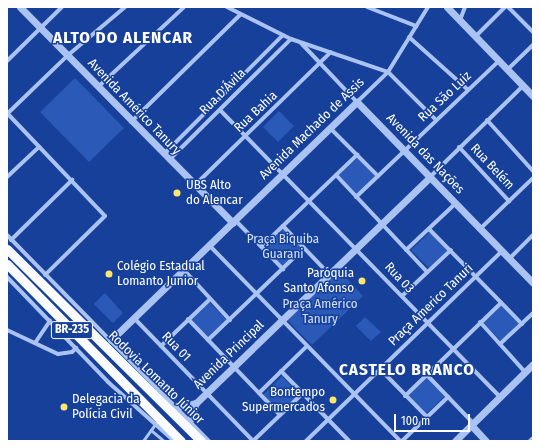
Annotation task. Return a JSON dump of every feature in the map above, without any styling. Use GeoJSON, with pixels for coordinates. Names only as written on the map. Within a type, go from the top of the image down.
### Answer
{"type":"FeatureCollection","features":[{"type":"Feature","properties":{"kind":"highway","name":"Rodovia Lomanto Júnior"},"geometry":{"type":"LineString","coordinates":[[7,249],[201,441]]}},
{"type":"Feature","properties":{"kind":"highway","name":"Rodovia Lomanto Júnior"},"geometry":{"type":"LineString","coordinates":[[7,264],[181,441]]}},
{"type":"Feature","properties":{"kind":"highway"},"geometry":{"type":"LineString","coordinates":[[129,371],[151,382]]}},
{"type":"Feature","properties":{"kind":"street","name":"Avenida Américo Tanury"},"geometry":{"type":"LineString","coordinates":[[20,7],[194,186],[234,221]]}},
{"type":"Feature","properties":{"kind":"street"},"geometry":{"type":"LineString","coordinates":[[7,61],[62,7]]}},
{"type":"Feature","properties":{"kind":"street"},"geometry":{"type":"LineString","coordinates":[[45,275],[105,216],[7,113],[67,56],[125,7]]}},
{"type":"Feature","properties":{"kind":"street"},"geometry":{"type":"LineString","coordinates":[[98,87],[184,7]]}},
{"type":"Feature","properties":{"kind":"street"},"geometry":{"type":"LineString","coordinates":[[227,7],[240,15],[292,39],[388,72],[436,119]]}},
{"type":"Feature","properties":{"kind":"street"},"geometry":{"type":"LineString","coordinates":[[367,7],[416,26]]}},
{"type":"Feature","properties":{"kind":"street","name":"Avenida Machado de Assis"},"geometry":{"type":"LineString","coordinates":[[111,340],[388,72],[428,7]]}},
{"type":"Feature","properties":{"kind":"street"},"geometry":{"type":"LineString","coordinates":[[447,7],[533,96]]}},
{"type":"Feature","properties":{"kind":"street"},"geometry":{"type":"LineString","coordinates":[[460,20],[465,7]]}},
{"type":"Feature","properties":{"kind":"street"},"geometry":{"type":"LineString","coordinates":[[476,36],[505,7]]}},
{"type":"Feature","properties":{"kind":"street"},"geometry":{"type":"LineString","coordinates":[[508,7],[533,32]]}},
{"type":"Feature","properties":{"kind":"street"},"geometry":{"type":"LineString","coordinates":[[131,122],[240,15]]}},
{"type":"Feature","properties":{"kind":"street","name":"Rua D'Ávila"},"geometry":{"type":"LineString","coordinates":[[166,157],[206,113],[283,35]]}},
{"type":"Feature","properties":{"kind":"street"},"geometry":{"type":"LineString","coordinates":[[409,37],[467,89]]}},
{"type":"Feature","properties":{"kind":"street","name":"Rua D'Ávila"},"geometry":{"type":"LineString","coordinates":[[166,157],[220,110],[292,39]]}},
{"type":"Feature","properties":{"kind":"street","name":"Avenida das Nações"},"geometry":{"type":"LineString","coordinates":[[300,42],[533,283]]}},
{"type":"Feature","properties":{"kind":"street"},"geometry":{"type":"LineString","coordinates":[[508,69],[533,45]]}},
{"type":"Feature","properties":{"kind":"street","name":"Rua Bahia"},"geometry":{"type":"LineString","coordinates":[[194,186],[321,65],[331,52]]}},
{"type":"Feature","properties":{"kind":"street","name":"Rua São Luiz"},"geometry":{"type":"LineString","coordinates":[[356,197],[467,89],[499,61]]}},
{"type":"Feature","properties":{"kind":"street"},"geometry":{"type":"LineString","coordinates":[[430,176],[523,86]]}},
{"type":"Feature","properties":{"kind":"street","name":"Rua 03"},"geometry":{"type":"LineString","coordinates":[[220,110],[357,248],[500,397]]}},
{"type":"Feature","properties":{"kind":"street"},"geometry":{"type":"LineString","coordinates":[[206,113],[211,118]]}},
{"type":"Feature","properties":{"kind":"street"},"geometry":{"type":"LineString","coordinates":[[487,120],[533,171]]}},
{"type":"Feature","properties":{"kind":"street"},"geometry":{"type":"LineString","coordinates":[[330,128],[378,176]]}},
{"type":"Feature","properties":{"kind":"street"},"geometry":{"type":"LineString","coordinates":[[7,177],[39,147]]}},
{"type":"Feature","properties":{"kind":"street","name":"Rua Belém"},"geometry":{"type":"LineString","coordinates":[[459,147],[509,201]]}},
{"type":"Feature","properties":{"kind":"street"},"geometry":{"type":"LineString","coordinates":[[262,246],[357,155]]}},
{"type":"Feature","properties":{"kind":"street"},"geometry":{"type":"LineString","coordinates":[[336,175],[428,272]]}},
{"type":"Feature","properties":{"kind":"street","name":"Avenida Principal"},"geometry":{"type":"LineString","coordinates":[[177,407],[196,403],[207,393],[430,176]]}},
{"type":"Feature","properties":{"kind":"street"},"geometry":{"type":"LineString","coordinates":[[481,228],[533,178]]}},
{"type":"Feature","properties":{"kind":"street"},"geometry":{"type":"LineString","coordinates":[[12,240],[72,180]]}},
{"type":"Feature","properties":{"kind":"street"},"geometry":{"type":"LineString","coordinates":[[406,250],[456,203]]}},
{"type":"Feature","properties":{"kind":"street"},"geometry":{"type":"LineString","coordinates":[[234,221],[262,246],[283,269]]}},
{"type":"Feature","properties":{"kind":"street"},"geometry":{"type":"LineString","coordinates":[[283,226],[330,274]]}},
{"type":"Feature","properties":{"kind":"street"},"geometry":{"type":"LineString","coordinates":[[429,228],[522,324]]}},
{"type":"Feature","properties":{"kind":"street"},"geometry":{"type":"LineString","coordinates":[[510,258],[533,235]]}},
{"type":"Feature","properties":{"kind":"street"},"geometry":{"type":"LineString","coordinates":[[7,236],[190,420],[209,441]]}},
{"type":"Feature","properties":{"kind":"street"},"geometry":{"type":"LineString","coordinates":[[209,245],[401,441],[448,397]]}},
{"type":"Feature","properties":{"kind":"street"},"geometry":{"type":"LineString","coordinates":[[208,340],[257,295],[304,248]]}},
{"type":"Feature","properties":{"kind":"street"},"geometry":{"type":"LineString","coordinates":[[402,296],[451,250]]}},
{"type":"Feature","properties":{"kind":"street","name":"Praça Americo Tanuri"},"geometry":{"type":"LineString","coordinates":[[306,441],[502,251]]}},
{"type":"Feature","properties":{"kind":"street"},"geometry":{"type":"LineString","coordinates":[[184,270],[230,320]]}},
{"type":"Feature","properties":{"kind":"street"},"geometry":{"type":"LineString","coordinates":[[7,277],[108,382],[156,423],[174,441]]}},
{"type":"Feature","properties":{"kind":"street"},"geometry":{"type":"LineString","coordinates":[[161,346],[210,299]]}},
{"type":"Feature","properties":{"kind":"street"},"geometry":{"type":"LineString","coordinates":[[406,396],[453,348],[501,303]]}},
{"type":"Feature","properties":{"kind":"street"},"geometry":{"type":"LineString","coordinates":[[500,344],[533,313]]}},
{"type":"Feature","properties":{"kind":"street","name":"Rua 01"},"geometry":{"type":"LineString","coordinates":[[134,318],[253,441]]}},
{"type":"Feature","properties":{"kind":"street"},"geometry":{"type":"LineString","coordinates":[[188,319],[280,415]]}},
{"type":"Feature","properties":{"kind":"street"},"geometry":{"type":"LineString","coordinates":[[35,343],[50,321]]}},
{"type":"Feature","properties":{"kind":"street"},"geometry":{"type":"LineString","coordinates":[[480,322],[525,372]]}},
{"type":"Feature","properties":{"kind":"street"},"geometry":{"type":"LineString","coordinates":[[7,330],[58,354],[72,352],[76,348]]}},
{"type":"Feature","properties":{"kind":"street"},"geometry":{"type":"LineString","coordinates":[[259,393],[308,346]]}},
{"type":"Feature","properties":{"kind":"street"},"geometry":{"type":"LineString","coordinates":[[455,441],[532,366]]}},
{"type":"Feature","properties":{"kind":"street"},"geometry":{"type":"LineString","coordinates":[[380,369],[427,417]]}},
{"type":"Feature","properties":{"kind":"street"},"geometry":{"type":"LineString","coordinates":[[281,372],[349,441]]}},
{"type":"Feature","properties":{"kind":"street"},"geometry":{"type":"LineString","coordinates":[[427,375],[486,441]]}},
{"type":"Feature","properties":{"kind":"street"},"geometry":{"type":"LineString","coordinates":[[253,441],[303,393]]}},
{"type":"Feature","properties":{"kind":"street"},"geometry":{"type":"LineString","coordinates":[[190,420],[196,403]]}},
{"type":"Feature","properties":{"kind":"street"},"geometry":{"type":"LineString","coordinates":[[530,441],[533,438]]}},
{"type":"Feature","properties":{"kind":"lane"},"geometry":{"type":"LineString","coordinates":[[143,441],[156,423]]}},
{"type":"Feature","properties":{"kind":"lane"},"geometry":{"type":"LineString","coordinates":[[151,430],[164,441]]}},
{"type":"Feature","properties":{"kind":"green space"},"geometry":{"type":"Polygon","coordinates":[[[75,78],[124,128],[89,162],[40,112],[75,78]]]}},
{"type":"Feature","properties":{"kind":"green space"},"geometry":{"type":"Polygon","coordinates":[[[279,111],[294,126],[278,142],[263,127],[279,111]]]}},
{"type":"Feature","properties":{"kind":"green space"},"geometry":{"type":"Polygon","coordinates":[[[358,157],[376,176],[356,195],[338,176],[358,157]]]}},
{"type":"Feature","properties":{"kind":"green space","name":"Praça Biquiba Guarani"},"geometry":{"type":"Polygon","coordinates":[[[283,229],[302,248],[282,267],[264,248],[283,229]]]}},
{"type":"Feature","properties":{"kind":"green space"},"geometry":{"type":"Polygon","coordinates":[[[431,231],[449,250],[429,268],[411,250],[431,231]]]}},
{"type":"Feature","properties":{"kind":"green space","name":"Praça Américo Tanury"},"geometry":{"type":"Polygon","coordinates":[[[339,270],[363,296],[312,345],[287,320],[339,270]]]}},
{"type":"Feature","properties":{"kind":"green space"},"geometry":{"type":"Polygon","coordinates":[[[105,293],[123,313],[113,323],[94,304],[105,293]]]}},
{"type":"Feature","properties":{"kind":"green space"},"geometry":{"type":"Polygon","coordinates":[[[209,302],[228,321],[209,339],[191,319],[209,302]]]}},
{"type":"Feature","properties":{"kind":"green space"},"geometry":{"type":"Polygon","coordinates":[[[501,304],[519,323],[501,341],[483,322],[501,304]]]}},
{"type":"Feature","properties":{"kind":"green space"},"geometry":{"type":"Polygon","coordinates":[[[365,317],[381,332],[371,341],[356,326],[365,317]]]}},
{"type":"Feature","properties":{"kind":"green space"},"geometry":{"type":"Polygon","coordinates":[[[282,376],[300,395],[280,413],[263,395],[282,376]]]}},
{"type":"Feature","properties":{"kind":"green space"},"geometry":{"type":"Polygon","coordinates":[[[427,376],[446,395],[426,414],[408,395],[427,376]]]}},
{"type":"Feature","properties":{"kind":"place","name":"UBS Alto do Alencar"},"geometry":{"type":"Point","coordinates":[177,193]}},
{"type":"Feature","properties":{"kind":"place","name":"Colégio Estadual Lomanto Junior"},"geometry":{"type":"Point","coordinates":[109,274]}},
{"type":"Feature","properties":{"kind":"place","name":"Paróquia Santo Afonso"},"geometry":{"type":"Point","coordinates":[362,281]}},
{"type":"Feature","properties":{"kind":"place","name":"Bontempo Supermercados"},"geometry":{"type":"Point","coordinates":[333,400]}},
{"type":"Feature","properties":{"kind":"place","name":"Delegacia da Polícia Civil"},"geometry":{"type":"Point","coordinates":[64,407]}},
{"type":"Feature","properties":{"kind":"district","name":"ALTO DO ALENCAR"},"geometry":{"type":"Point","coordinates":[123,38]}},
{"type":"Feature","properties":{"kind":"district","name":"CASTELO BRANCO"},"geometry":{"type":"Point","coordinates":[407,370]}}]}
